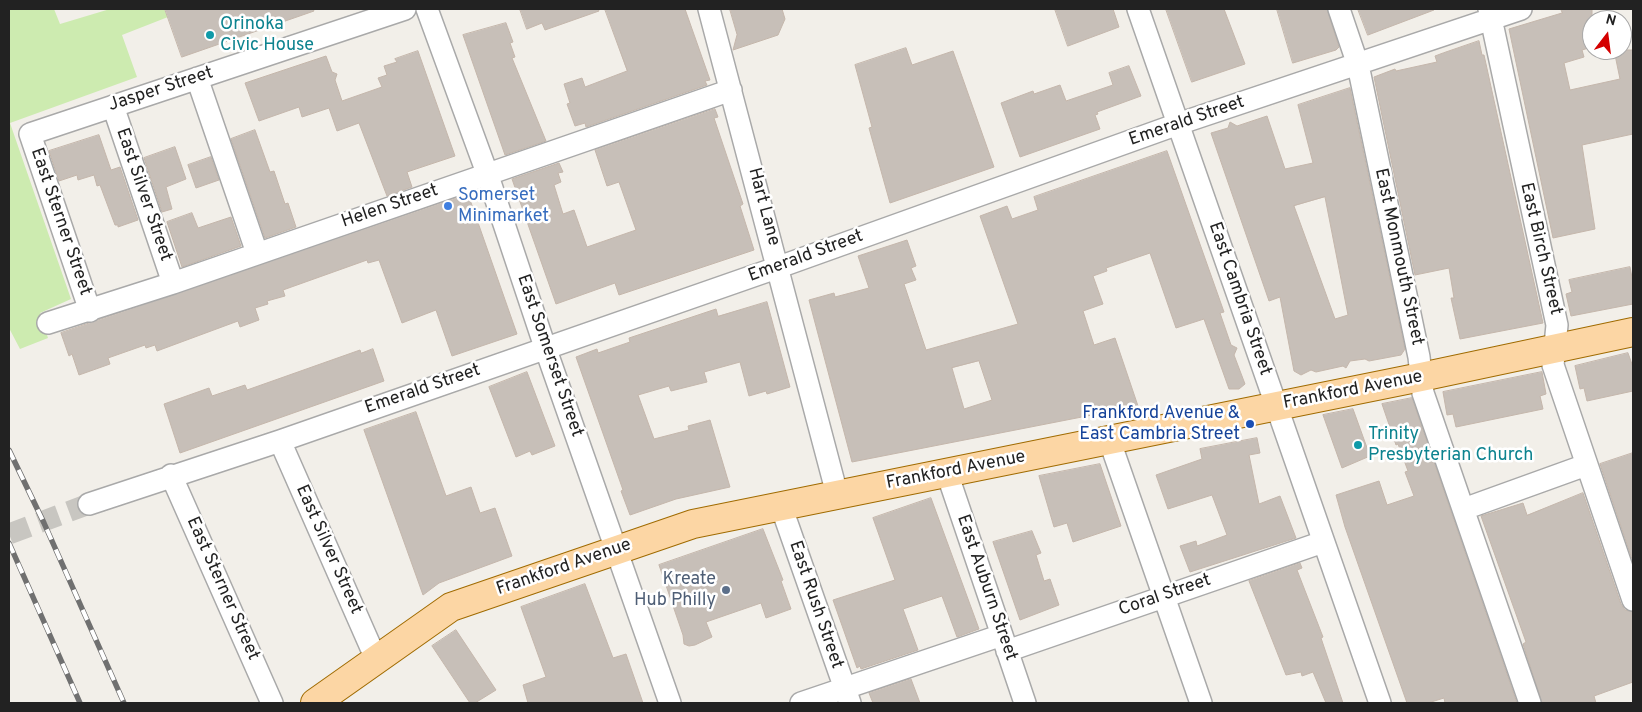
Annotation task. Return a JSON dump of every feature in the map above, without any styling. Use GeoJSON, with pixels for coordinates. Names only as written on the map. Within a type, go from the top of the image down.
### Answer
{"type":"FeatureCollection","features":[{"type":"Feature","properties":{"kind":"main road","name":"Frankford Avenue"},"geometry":{"type":"LineString","coordinates":[[315,703],[451,607],[693,524],[837,494],[947,474],[1109,439],[1421,378],[1633,332]]}},
{"type":"Feature","properties":{"kind":"street","name":"Jasper Street"},"geometry":{"type":"LineString","coordinates":[[30,134],[406,9]]}},
{"type":"Feature","properties":{"kind":"street","name":"East Somerset Street"},"geometry":{"type":"LineString","coordinates":[[428,9],[487,173],[545,347],[670,703]]}},
{"type":"Feature","properties":{"kind":"street","name":"Hart Lane"},"geometry":{"type":"LineString","coordinates":[[709,9],[779,267],[837,494]]}},
{"type":"Feature","properties":{"kind":"street","name":"East Cambria Street"},"geometry":{"type":"LineString","coordinates":[[1138,9],[1380,703]]}},
{"type":"Feature","properties":{"kind":"street","name":"East Monmouth Street"},"geometry":{"type":"LineString","coordinates":[[1338,9],[1358,65],[1419,357],[1423,393],[1530,703]]}},
{"type":"Feature","properties":{"kind":"street","name":"Emerald Street"},"geometry":{"type":"LineString","coordinates":[[89,504],[171,475],[280,441],[545,347],[779,267],[1178,124],[1358,65],[1490,14],[1522,9]]}},
{"type":"Feature","properties":{"kind":"street","name":"East Birch Street"},"geometry":{"type":"LineString","coordinates":[[1490,14],[1557,325],[1553,365],[1633,600]]}},
{"type":"Feature","properties":{"kind":"street"},"geometry":{"type":"LineString","coordinates":[[197,78],[257,253]]}},
{"type":"Feature","properties":{"kind":"street","name":"Helen Street"},"geometry":{"type":"LineString","coordinates":[[48,324],[173,283],[731,90]]}},
{"type":"Feature","properties":{"kind":"street","name":"East Silver Street"},"geometry":{"type":"LineString","coordinates":[[113,106],[173,283]]}},
{"type":"Feature","properties":{"kind":"street","name":"East Sterner Street"},"geometry":{"type":"LineString","coordinates":[[30,134],[90,311]]}},
{"type":"Feature","properties":{"kind":"street"},"geometry":{"type":"LineString","coordinates":[[1109,439],[1201,703]]}},
{"type":"Feature","properties":{"kind":"street","name":"East Silver Street"},"geometry":{"type":"LineString","coordinates":[[280,441],[376,659]]}},
{"type":"Feature","properties":{"kind":"street"},"geometry":{"type":"LineString","coordinates":[[1464,509],[1586,465]]}},
{"type":"Feature","properties":{"kind":"street","name":"East Auburn Street"},"geometry":{"type":"LineString","coordinates":[[947,474],[1025,703]]}},
{"type":"Feature","properties":{"kind":"street","name":"East Sterner Street"},"geometry":{"type":"LineString","coordinates":[[171,475],[272,703]]}},
{"type":"Feature","properties":{"kind":"street","name":"East Rush Street"},"geometry":{"type":"LineString","coordinates":[[781,506],[847,696]]}},
{"type":"Feature","properties":{"kind":"street","name":"Coral Street"},"geometry":{"type":"LineString","coordinates":[[801,703],[847,696],[1004,643],[1164,596],[1323,542]]}},
{"type":"Feature","properties":{"kind":"green space"},"geometry":{"type":"Polygon","coordinates":[[[9,9],[54,9],[60,24],[110,9],[164,9],[168,17],[122,35],[137,77],[10,123],[71,299],[40,313],[48,338],[20,349],[9,328],[9,9]]]}},
{"type":"Feature","properties":{"kind":"building","name":"Orinoka Civic House"},"geometry":{"type":"Polygon","coordinates":[[[165,9],[313,9],[314,11],[182,57],[165,9]]]}},
{"type":"Feature","properties":{"kind":"building"},"geometry":{"type":"Polygon","coordinates":[[[520,9],[598,9],[599,11],[545,30],[542,23],[527,29],[520,9]]]}},
{"type":"Feature","properties":{"kind":"building"},"geometry":{"type":"Polygon","coordinates":[[[605,9],[685,9],[710,80],[705,81],[707,85],[586,127],[585,123],[575,126],[567,104],[570,103],[564,84],[582,78],[585,87],[627,71],[605,9]]]}},
{"type":"Feature","properties":{"kind":"building"},"geometry":{"type":"Polygon","coordinates":[[[730,9],[782,9],[785,19],[778,35],[733,50],[737,35],[730,9]]]}},
{"type":"Feature","properties":{"kind":"building"},"geometry":{"type":"Polygon","coordinates":[[[1055,9],[1113,9],[1119,27],[1068,46],[1055,9]]]}},
{"type":"Feature","properties":{"kind":"building"},"geometry":{"type":"Polygon","coordinates":[[[1166,9],[1224,9],[1245,64],[1192,82],[1166,9]]]}},
{"type":"Feature","properties":{"kind":"building"},"geometry":{"type":"Polygon","coordinates":[[[1277,9],[1327,9],[1339,47],[1336,50],[1293,63],[1277,9]]]}},
{"type":"Feature","properties":{"kind":"building"},"geometry":{"type":"Polygon","coordinates":[[[1358,9],[1433,9],[1434,10],[1368,35],[1358,9]]]}},
{"type":"Feature","properties":{"kind":"building"},"geometry":{"type":"Polygon","coordinates":[[[1561,9],[1592,9],[1582,10],[1582,58],[1564,63],[1570,90],[1620,79],[1616,60],[1632,60],[1633,50],[1633,134],[1582,145],[1595,229],[1553,238],[1509,29],[1562,13],[1561,9]]]}},
{"type":"Feature","properties":{"kind":"building"},"geometry":{"type":"Polygon","coordinates":[[[506,23],[513,42],[510,43],[515,57],[512,58],[546,141],[505,155],[463,35],[506,23]]]}},
{"type":"Feature","properties":{"kind":"building"},"geometry":{"type":"Polygon","coordinates":[[[1479,41],[1482,55],[1484,55],[1543,323],[1460,339],[1451,298],[1454,298],[1449,268],[1415,275],[1374,77],[1395,69],[1396,71],[1437,62],[1435,56],[1479,41]]]}},
{"type":"Feature","properties":{"kind":"building"},"geometry":{"type":"Polygon","coordinates":[[[906,48],[912,65],[953,51],[994,167],[890,203],[869,128],[872,127],[855,65],[906,48]]]}},
{"type":"Feature","properties":{"kind":"building"},"geometry":{"type":"Polygon","coordinates":[[[418,51],[455,156],[407,172],[412,187],[387,196],[359,123],[337,131],[329,108],[302,117],[299,107],[259,121],[245,83],[326,56],[332,72],[337,74],[335,80],[342,101],[382,87],[378,78],[387,75],[384,66],[397,62],[395,59],[418,51]]]}},
{"type":"Feature","properties":{"kind":"building"},"geometry":{"type":"Polygon","coordinates":[[[1129,66],[1141,96],[1097,112],[1098,114],[1095,115],[1100,129],[1020,157],[1001,103],[1033,91],[1034,94],[1060,85],[1066,101],[1113,85],[1109,73],[1129,66]]]}},
{"type":"Feature","properties":{"kind":"building"},"geometry":{"type":"Polygon","coordinates":[[[1350,88],[1405,349],[1401,355],[1369,361],[1365,359],[1350,361],[1346,368],[1343,366],[1316,372],[1311,370],[1301,375],[1294,371],[1280,297],[1269,301],[1211,133],[1228,128],[1230,122],[1237,126],[1267,116],[1285,169],[1313,163],[1298,105],[1350,88]],[[1325,197],[1294,206],[1335,319],[1348,315],[1325,197]]]}},
{"type":"Feature","properties":{"kind":"building"},"geometry":{"type":"Polygon","coordinates":[[[715,109],[718,117],[714,118],[743,204],[740,206],[754,250],[619,295],[615,283],[556,304],[512,179],[559,163],[563,172],[558,173],[561,182],[554,185],[563,214],[574,210],[587,247],[636,230],[619,182],[607,186],[595,150],[715,109]]]}},
{"type":"Feature","properties":{"kind":"building"},"geometry":{"type":"Polygon","coordinates":[[[255,130],[270,172],[274,171],[285,204],[288,203],[296,227],[265,238],[231,139],[255,130]]]}},
{"type":"Feature","properties":{"kind":"building"},"geometry":{"type":"Polygon","coordinates":[[[99,135],[111,170],[120,167],[138,220],[118,227],[118,225],[115,225],[100,185],[97,186],[94,175],[78,180],[77,175],[59,181],[49,151],[99,135]]]}},
{"type":"Feature","properties":{"kind":"building"},"geometry":{"type":"Polygon","coordinates":[[[175,147],[186,179],[166,187],[172,209],[162,212],[144,158],[175,147]]]}},
{"type":"Feature","properties":{"kind":"building"},"geometry":{"type":"Polygon","coordinates":[[[1167,151],[1224,312],[1220,313],[1231,345],[1237,348],[1234,355],[1245,384],[1239,389],[1229,389],[1204,319],[1176,328],[1150,253],[1106,268],[1107,271],[1093,276],[1103,304],[1083,311],[1094,345],[1115,338],[1138,406],[852,462],[809,300],[834,293],[835,297],[869,288],[858,256],[907,240],[916,266],[911,268],[916,280],[904,284],[926,350],[1018,324],[980,216],[1007,206],[1012,219],[1038,210],[1034,197],[1167,151]],[[979,361],[952,368],[964,409],[992,400],[979,361]]]}},
{"type":"Feature","properties":{"kind":"building"},"geometry":{"type":"Polygon","coordinates":[[[211,157],[219,180],[196,188],[188,165],[211,157]]]}},
{"type":"Feature","properties":{"kind":"building"},"geometry":{"type":"Polygon","coordinates":[[[468,194],[517,334],[452,356],[436,310],[402,323],[379,260],[368,263],[367,260],[283,290],[285,296],[267,301],[268,304],[255,308],[259,320],[240,327],[238,321],[157,351],[155,345],[146,348],[145,345],[108,358],[110,364],[79,375],[72,354],[69,356],[61,333],[468,194]]]}},
{"type":"Feature","properties":{"kind":"building"},"geometry":{"type":"Polygon","coordinates":[[[192,213],[198,228],[231,217],[241,246],[182,267],[167,222],[192,213]]]}},
{"type":"Feature","properties":{"kind":"building"},"geometry":{"type":"Polygon","coordinates":[[[1630,267],[1633,283],[1633,304],[1571,316],[1566,294],[1572,292],[1569,280],[1630,267]]]}},
{"type":"Feature","properties":{"kind":"building"},"geometry":{"type":"Polygon","coordinates":[[[767,302],[790,387],[767,394],[766,391],[749,396],[740,362],[704,372],[707,382],[671,391],[669,386],[638,395],[654,439],[689,430],[688,426],[710,420],[730,487],[676,499],[630,515],[576,357],[597,349],[598,353],[630,342],[629,338],[716,309],[718,316],[767,302]]]}},
{"type":"Feature","properties":{"kind":"building"},"geometry":{"type":"Polygon","coordinates":[[[373,349],[384,381],[180,453],[164,404],[209,388],[212,396],[245,385],[247,390],[360,350],[361,353],[373,349]]]}},
{"type":"Feature","properties":{"kind":"building"},"geometry":{"type":"Polygon","coordinates":[[[1628,353],[1633,367],[1633,391],[1587,401],[1584,388],[1580,389],[1575,366],[1628,353]]]}},
{"type":"Feature","properties":{"kind":"building"},"geometry":{"type":"Polygon","coordinates":[[[527,372],[555,446],[532,455],[530,451],[516,457],[489,387],[527,372]]]}},
{"type":"Feature","properties":{"kind":"building"},"geometry":{"type":"Polygon","coordinates":[[[1542,372],[1546,394],[1540,396],[1543,409],[1456,427],[1453,414],[1447,415],[1443,392],[1542,372]]]}},
{"type":"Feature","properties":{"kind":"building"},"geometry":{"type":"Polygon","coordinates":[[[1412,398],[1517,703],[1445,703],[1444,698],[1428,703],[1407,703],[1345,527],[1336,495],[1379,481],[1387,505],[1414,496],[1405,472],[1408,471],[1398,444],[1396,445],[1382,404],[1412,398]]]}},
{"type":"Feature","properties":{"kind":"building"},"geometry":{"type":"Polygon","coordinates":[[[1353,409],[1370,456],[1342,468],[1323,415],[1353,409]]]}},
{"type":"Feature","properties":{"kind":"building"},"geometry":{"type":"Polygon","coordinates":[[[416,412],[446,496],[471,487],[480,513],[495,508],[512,556],[439,583],[423,595],[364,430],[416,412]]]}},
{"type":"Feature","properties":{"kind":"building"},"geometry":{"type":"Polygon","coordinates":[[[1257,438],[1260,453],[1249,455],[1259,504],[1280,496],[1296,538],[1190,572],[1180,546],[1196,541],[1197,546],[1227,535],[1212,495],[1168,509],[1156,475],[1202,459],[1200,449],[1257,438]]]}},
{"type":"Feature","properties":{"kind":"building"},"geometry":{"type":"Polygon","coordinates":[[[1633,453],[1633,562],[1600,464],[1633,453]]]}},
{"type":"Feature","properties":{"kind":"building"},"geometry":{"type":"Polygon","coordinates":[[[1100,464],[1121,526],[1073,542],[1067,523],[1054,527],[1039,476],[1100,464]]]}},
{"type":"Feature","properties":{"kind":"building"},"geometry":{"type":"Polygon","coordinates":[[[1583,493],[1621,604],[1625,610],[1633,612],[1633,682],[1594,696],[1596,703],[1542,703],[1523,644],[1526,642],[1481,516],[1523,503],[1527,515],[1583,493]]]}},
{"type":"Feature","properties":{"kind":"building"},"geometry":{"type":"Polygon","coordinates":[[[931,498],[979,629],[957,637],[942,596],[903,609],[918,650],[861,669],[860,666],[857,668],[833,600],[895,580],[873,518],[931,498]]]}},
{"type":"Feature","properties":{"kind":"building","name":"Kreate Hub Philly"},"geometry":{"type":"Polygon","coordinates":[[[763,529],[783,580],[781,581],[791,609],[766,618],[761,603],[706,622],[712,637],[695,645],[689,646],[684,644],[683,635],[659,565],[763,529]]]}},
{"type":"Feature","properties":{"kind":"building"},"geometry":{"type":"Polygon","coordinates":[[[1032,531],[1041,553],[1036,555],[1044,581],[1050,579],[1059,605],[1020,620],[993,542],[1032,531]]]}},
{"type":"Feature","properties":{"kind":"building"},"geometry":{"type":"Polygon","coordinates":[[[1300,563],[1302,568],[1297,570],[1323,637],[1321,638],[1343,703],[1326,703],[1313,672],[1302,676],[1301,672],[1286,675],[1249,581],[1300,563]]]}},
{"type":"Feature","properties":{"kind":"building"},"geometry":{"type":"Polygon","coordinates":[[[585,584],[613,658],[626,654],[643,703],[528,703],[523,685],[546,677],[521,607],[585,584]]]}},
{"type":"Feature","properties":{"kind":"building"},"geometry":{"type":"Polygon","coordinates":[[[456,630],[496,690],[475,703],[470,703],[432,646],[456,630]]]}},
{"type":"Feature","properties":{"kind":"building"},"geometry":{"type":"Polygon","coordinates":[[[911,679],[920,703],[873,703],[869,693],[911,679]]]}},
{"type":"Feature","properties":{"kind":"tunnel"},"geometry":{"type":"LineString","coordinates":[[9,534],[89,504]]}},
{"type":"Feature","properties":{"kind":"railway"},"geometry":{"type":"LineString","coordinates":[[9,450],[44,523],[124,703]]}},
{"type":"Feature","properties":{"kind":"railway"},"geometry":{"type":"LineString","coordinates":[[9,543],[80,703]]}},
{"type":"Feature","properties":{"kind":"place","name":"Orinoka Civic House"},"geometry":{"type":"Point","coordinates":[210,35]}},
{"type":"Feature","properties":{"kind":"place","name":"Somerset Minimarket"},"geometry":{"type":"Point","coordinates":[448,206]}},
{"type":"Feature","properties":{"kind":"place","name":"Frankford Avenue & East Cambria Street"},"geometry":{"type":"Point","coordinates":[1250,424]}},
{"type":"Feature","properties":{"kind":"place","name":"Trinity Presbyterian Church"},"geometry":{"type":"Point","coordinates":[1358,445]}},
{"type":"Feature","properties":{"kind":"place","name":"Kreate Hub Philly"},"geometry":{"type":"Point","coordinates":[726,590]}}]}
